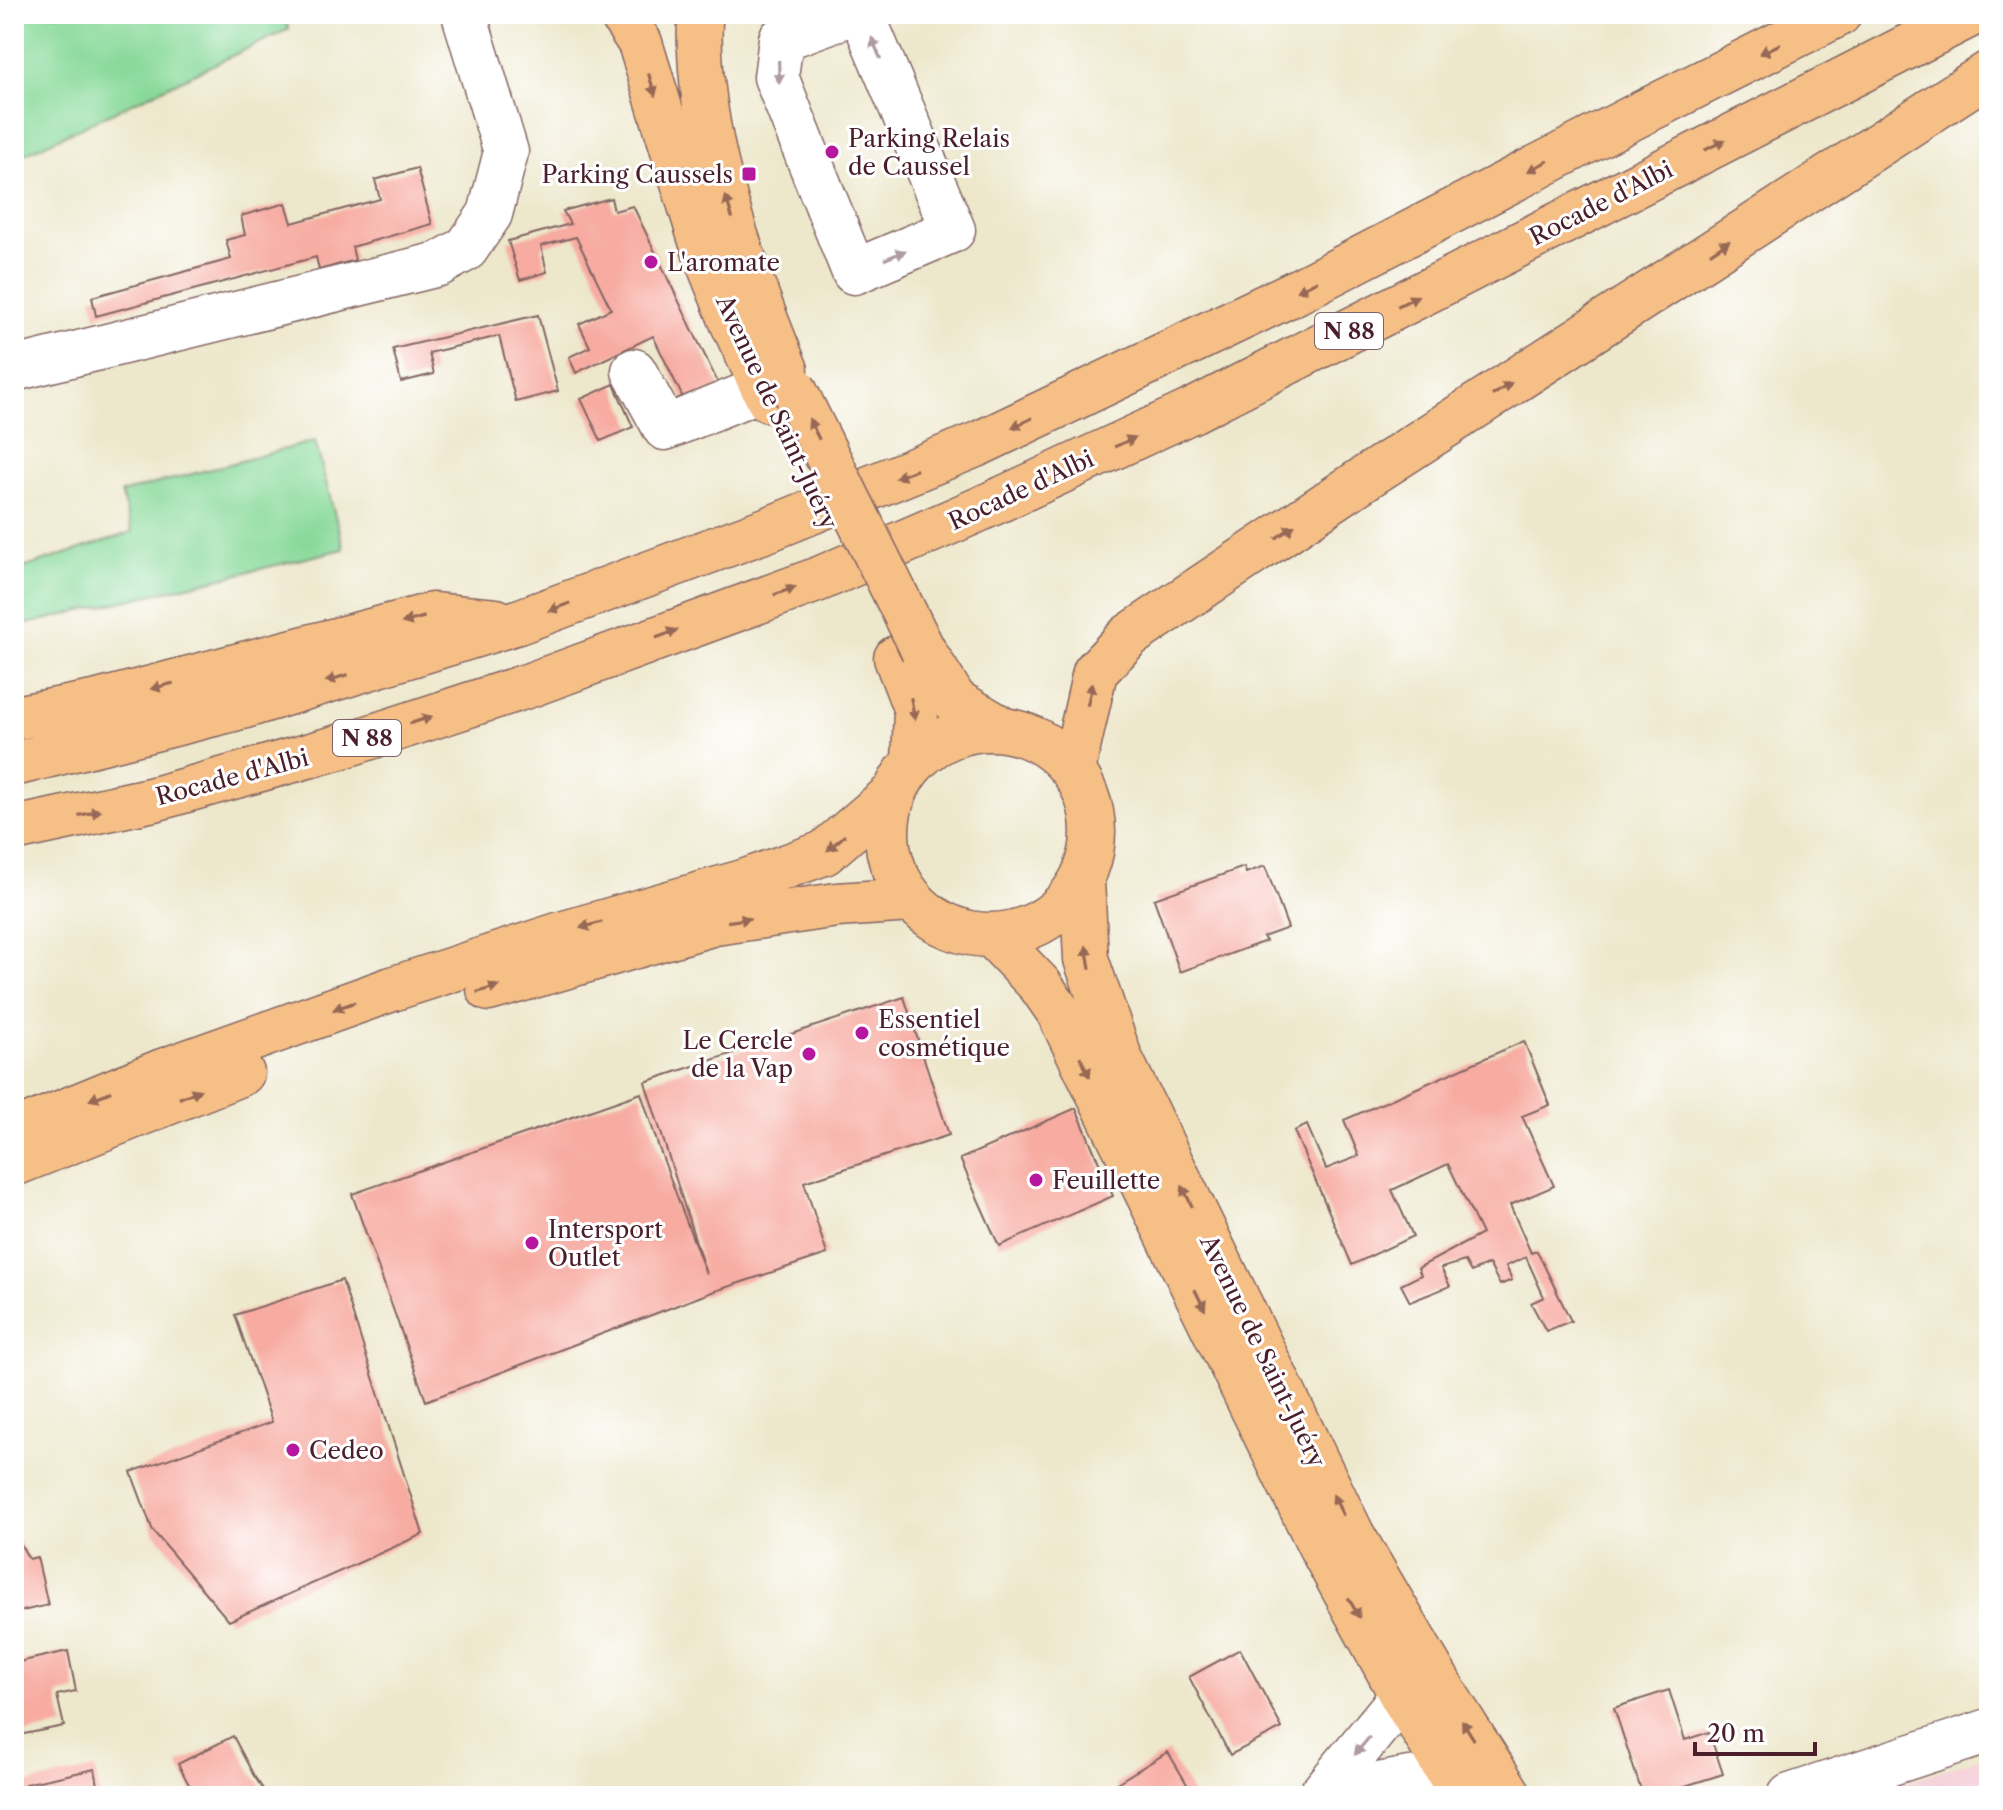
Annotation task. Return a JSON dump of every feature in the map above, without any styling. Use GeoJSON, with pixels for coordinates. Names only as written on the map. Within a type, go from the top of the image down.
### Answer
{"type":"FeatureCollection","features":[{"type":"Feature","properties":{"kind":"main road","name":"Avenue de Saint-Juéry"},"geometry":{"type":"LineString","coordinates":[[621,14],[640,43],[706,257],[732,322],[775,392],[909,654],[916,710],[905,777]]}},
{"type":"Feature","properties":{"kind":"main road"},"geometry":{"type":"LineString","coordinates":[[701,14],[698,30],[705,117],[726,199],[760,308],[775,392]]}},
{"type":"Feature","properties":{"kind":"main road","name":"N 88"},"geometry":{"type":"LineString","coordinates":[[14,764],[242,707],[518,622],[769,529],[978,444],[1296,292],[1839,14]]}},
{"type":"Feature","properties":{"kind":"main road","name":"Rocade d'Albi"},"geometry":{"type":"LineString","coordinates":[[14,829],[154,799],[343,746],[530,685],[819,579],[978,510],[1194,410],[1972,14]]}},
{"type":"Feature","properties":{"kind":"main road"},"geometry":{"type":"LineString","coordinates":[[1073,770],[1095,672],[1129,636],[1365,478],[1989,73]]}},
{"type":"Feature","properties":{"kind":"main road"},"geometry":{"type":"LineString","coordinates":[[14,718],[113,698],[432,615],[518,622]]}},
{"type":"Feature","properties":{"kind":"main road"},"geometry":{"type":"LineString","coordinates":[[909,654],[955,701],[1004,730]]}},
{"type":"Feature","properties":{"kind":"main road"},"geometry":{"type":"LineString","coordinates":[[14,1132],[160,1072],[392,989],[561,934],[743,882],[824,853],[905,777],[933,746],[955,735],[979,729],[1004,730],[1030,737],[1053,751],[1073,770],[1087,796],[1094,824],[1092,853],[1082,880],[1059,910],[1029,929],[993,936],[963,932],[935,920],[912,900],[896,876],[888,849],[888,820],[905,777]]}},
{"type":"Feature","properties":{"kind":"main road","name":"Avenue de Saint-Juéry"},"geometry":{"type":"LineString","coordinates":[[1082,880],[1086,959],[1120,1058],[1352,1534],[1446,1695],[1510,1796]]}},
{"type":"Feature","properties":{"kind":"main road"},"geometry":{"type":"LineString","coordinates":[[14,1164],[237,1075],[465,996],[593,957],[715,923],[837,905],[912,900]]}},
{"type":"Feature","properties":{"kind":"main road","name":"Avenue de Saint-Juéry"},"geometry":{"type":"LineString","coordinates":[[993,936],[1040,985],[1058,1011],[1320,1546],[1402,1696],[1458,1788]]}},
{"type":"Feature","properties":{"kind":"street"},"geometry":{"type":"LineString","coordinates":[[14,369],[439,264],[466,249],[490,214],[506,152],[464,14]]}},
{"type":"Feature","properties":{"kind":"street"},"geometry":{"type":"LineString","coordinates":[[849,14],[781,39],[776,77],[854,272],[953,230],[862,14]]}},
{"type":"Feature","properties":{"kind":"street"},"geometry":{"type":"LineString","coordinates":[[634,371],[665,428],[775,392]]}},
{"type":"Feature","properties":{"kind":"street"},"geometry":{"type":"LineString","coordinates":[[1320,1796],[1402,1696]]}},
{"type":"Feature","properties":{"kind":"street"},"geometry":{"type":"LineString","coordinates":[[1790,1796],[1989,1731]]}},
{"type":"Feature","properties":{"kind":"street"},"geometry":{"type":"LineString","coordinates":[[1320,1796],[1409,1779],[1458,1788]]}},
{"type":"Feature","properties":{"kind":"shaded area"},"geometry":{"type":"Polygon","coordinates":[[[1989,1755],[1989,1796],[1863,1796],[1989,1755]]]}},
{"type":"Feature","properties":{"kind":"green space"},"geometry":{"type":"Polygon","coordinates":[[[14,14],[282,14],[289,29],[14,159],[14,14]]]}},
{"type":"Feature","properties":{"kind":"green space"},"geometry":{"type":"Polygon","coordinates":[[[315,441],[344,549],[14,627],[14,571],[132,532],[121,493],[315,441]]]}},
{"type":"Feature","properties":{"kind":"building"},"geometry":{"type":"Polygon","coordinates":[[[417,168],[432,224],[352,247],[355,260],[319,270],[316,257],[96,316],[92,297],[231,259],[226,240],[245,235],[241,216],[286,203],[292,223],[380,199],[375,180],[417,168]]]}},
{"type":"Feature","properties":{"kind":"building"},"geometry":{"type":"Polygon","coordinates":[[[611,198],[614,211],[633,206],[720,387],[686,404],[653,336],[576,373],[569,357],[590,347],[579,324],[611,309],[576,237],[541,246],[547,272],[520,280],[508,241],[570,224],[563,211],[611,198]]]}},
{"type":"Feature","properties":{"kind":"building"},"geometry":{"type":"Polygon","coordinates":[[[538,315],[558,391],[516,402],[499,336],[429,353],[434,374],[401,382],[393,349],[538,315]]]}},
{"type":"Feature","properties":{"kind":"building"},"geometry":{"type":"Polygon","coordinates":[[[614,384],[633,427],[601,441],[581,399],[614,384]]]}},
{"type":"Feature","properties":{"kind":"building"},"geometry":{"type":"Polygon","coordinates":[[[1265,866],[1288,928],[1263,937],[1266,941],[1180,972],[1154,899],[1244,867],[1246,873],[1265,866]]]}},
{"type":"Feature","properties":{"kind":"building"},"geometry":{"type":"Polygon","coordinates":[[[904,997],[949,1135],[804,1182],[827,1254],[712,1292],[426,1401],[352,1194],[641,1093],[706,1274],[645,1082],[904,997]]]}},
{"type":"Feature","properties":{"kind":"building"},"geometry":{"type":"Polygon","coordinates":[[[1524,1041],[1550,1105],[1522,1116],[1554,1186],[1510,1205],[1531,1253],[1537,1251],[1571,1321],[1546,1331],[1531,1303],[1544,1297],[1526,1257],[1506,1266],[1512,1280],[1500,1285],[1489,1264],[1471,1272],[1465,1261],[1441,1268],[1450,1286],[1410,1302],[1401,1285],[1421,1275],[1418,1268],[1482,1234],[1448,1164],[1392,1190],[1413,1236],[1352,1265],[1294,1131],[1307,1125],[1326,1169],[1359,1156],[1344,1120],[1524,1041]]]}},
{"type":"Feature","properties":{"kind":"building"},"geometry":{"type":"Polygon","coordinates":[[[1076,1108],[1113,1196],[999,1246],[960,1159],[1076,1108]]]}},
{"type":"Feature","properties":{"kind":"building","name":"Cedeo"},"geometry":{"type":"Polygon","coordinates":[[[342,1280],[423,1534],[229,1621],[153,1531],[131,1472],[272,1422],[235,1315],[342,1280]]]}},
{"type":"Feature","properties":{"kind":"building"},"geometry":{"type":"Polygon","coordinates":[[[14,1533],[29,1559],[37,1557],[48,1605],[14,1613],[14,1533]]]}},
{"type":"Feature","properties":{"kind":"building"},"geometry":{"type":"Polygon","coordinates":[[[1240,1649],[1282,1728],[1230,1755],[1189,1677],[1240,1649]]]}},
{"type":"Feature","properties":{"kind":"building"},"geometry":{"type":"Polygon","coordinates":[[[68,1651],[76,1691],[57,1695],[64,1726],[14,1736],[14,1663],[68,1651]]]}},
{"type":"Feature","properties":{"kind":"building"},"geometry":{"type":"Polygon","coordinates":[[[1669,1690],[1685,1740],[1709,1732],[1723,1774],[1653,1796],[1643,1796],[1614,1708],[1669,1690]]]}},
{"type":"Feature","properties":{"kind":"building"},"geometry":{"type":"Polygon","coordinates":[[[233,1736],[268,1796],[195,1796],[178,1764],[233,1736]]]}},
{"type":"Feature","properties":{"kind":"building"},"geometry":{"type":"Polygon","coordinates":[[[1168,1752],[1194,1796],[1122,1796],[1115,1784],[1168,1752]]]}},
{"type":"Feature","properties":{"kind":"building"},"geometry":{"type":"Polygon","coordinates":[[[95,1769],[100,1796],[28,1796],[25,1784],[95,1769]]]}},
{"type":"Feature","properties":{"kind":"place","name":"Parking Relais de Caussel"},"geometry":{"type":"Point","coordinates":[832,152]}},
{"type":"Feature","properties":{"kind":"place","name":"Parking Caussels"},"geometry":{"type":"Point","coordinates":[749,174]}},
{"type":"Feature","properties":{"kind":"place","name":"L'aromate"},"geometry":{"type":"Point","coordinates":[651,262]}},
{"type":"Feature","properties":{"kind":"place","name":"Essentiel cosmétique"},"geometry":{"type":"Point","coordinates":[862,1033]}},
{"type":"Feature","properties":{"kind":"place","name":"Le Cercle de la Vap"},"geometry":{"type":"Point","coordinates":[809,1054]}},
{"type":"Feature","properties":{"kind":"place","name":"Feuillette"},"geometry":{"type":"Point","coordinates":[1036,1180]}},
{"type":"Feature","properties":{"kind":"place","name":"Intersport Outlet"},"geometry":{"type":"Point","coordinates":[532,1243]}},
{"type":"Feature","properties":{"kind":"place","name":"Cedeo"},"geometry":{"type":"Point","coordinates":[293,1450]}}]}
